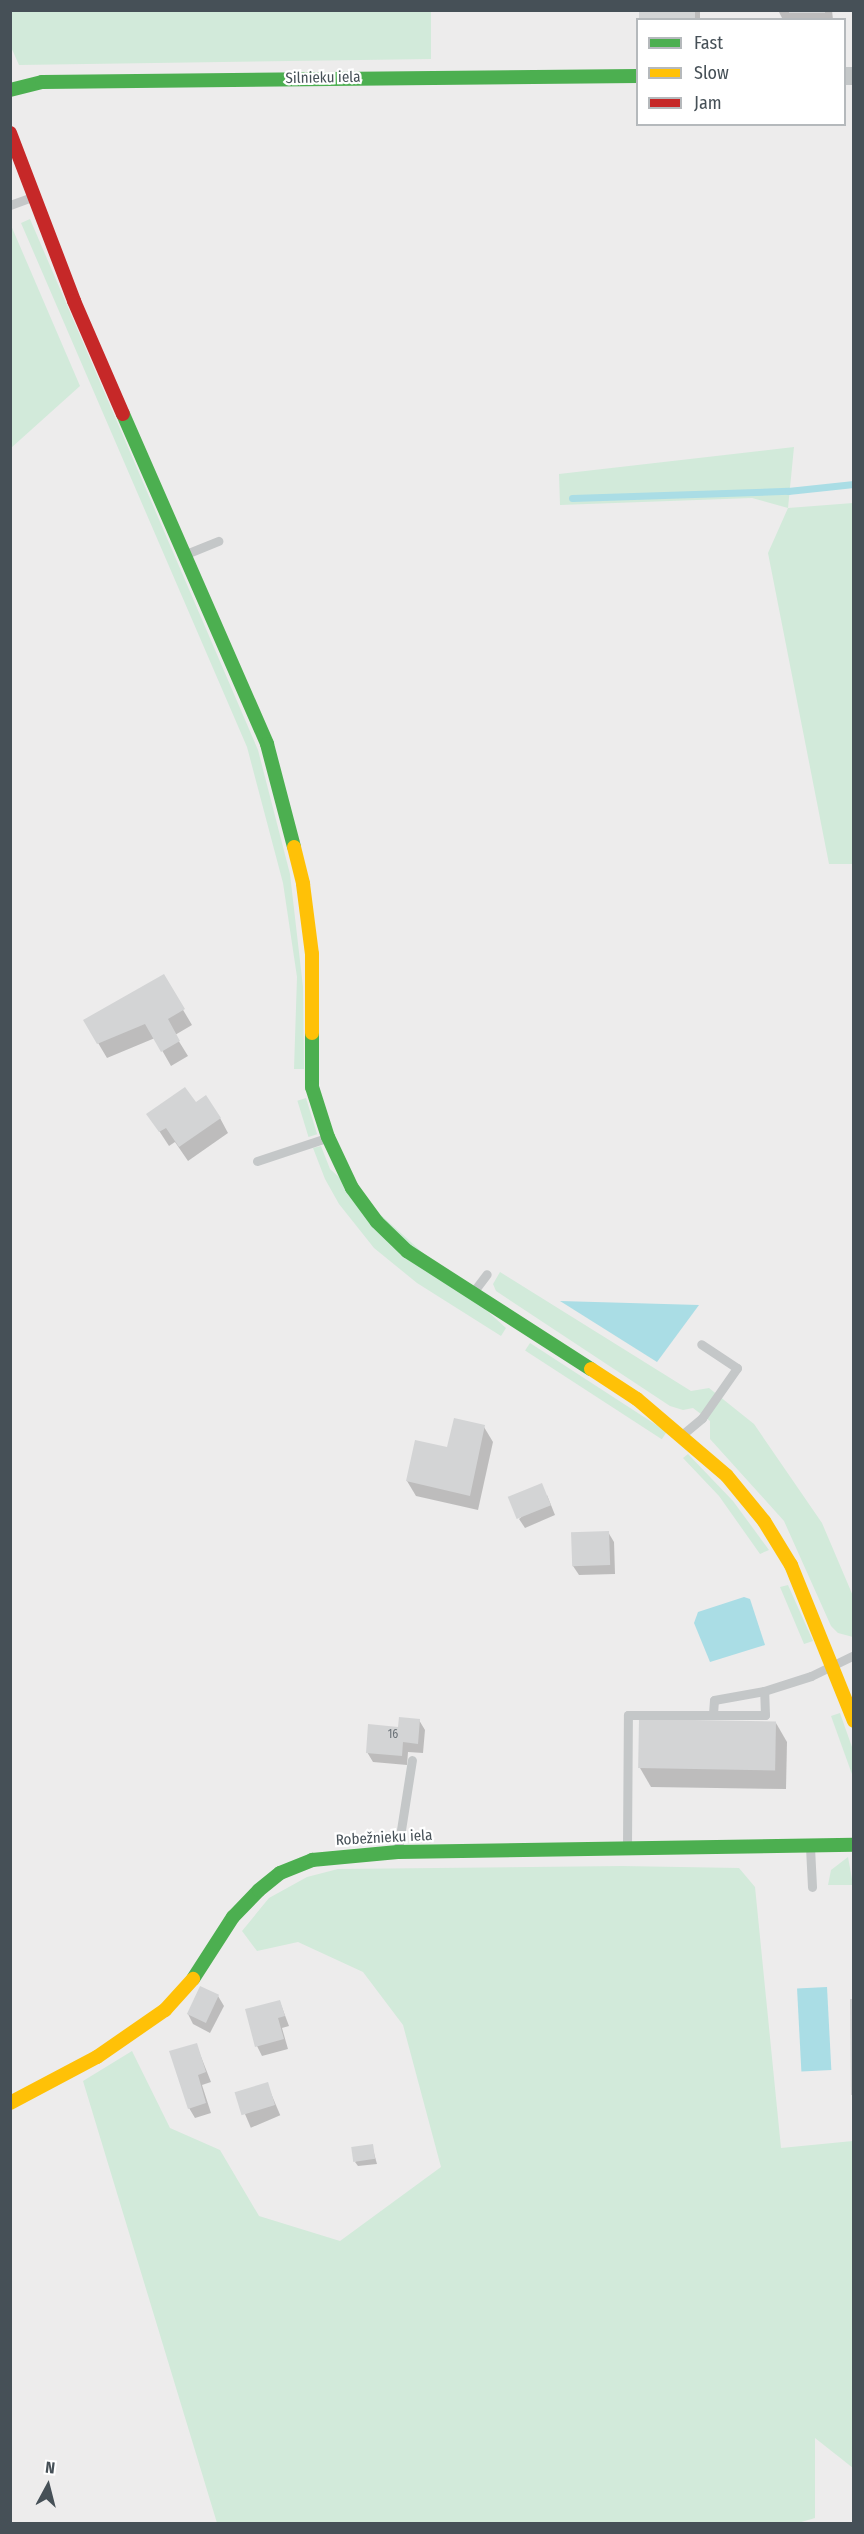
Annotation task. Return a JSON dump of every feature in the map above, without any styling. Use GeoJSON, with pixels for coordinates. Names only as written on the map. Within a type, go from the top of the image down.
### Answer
{"type":"FeatureCollection","features":[{"type":"Feature","properties":{"kind":"street","name":"Silnieku iela"},"geometry":{"type":"LineString","coordinates":[[10,90],[42,81],[636,76]]}},
{"type":"Feature","properties":{"kind":"street"},"geometry":{"type":"LineString","coordinates":[[10,133],[32,197],[267,744],[296,847],[312,954],[312,1087],[328,1137],[352,1188],[377,1222],[407,1251],[637,1399],[683,1434],[727,1476],[764,1521],[791,1565],[833,1664],[854,1721]]}},
{"type":"Feature","properties":{"kind":"street","name":"Robežnieku iela"},"geometry":{"type":"LineString","coordinates":[[10,2103],[97,2057],[165,2010],[186,1990],[233,1917],[280,1873],[312,1860],[398,1852],[627,1851],[854,1845]]}},
{"type":"Feature","properties":{"kind":"lane"},"geometry":{"type":"LineString","coordinates":[[10,205],[32,197]]}},
{"type":"Feature","properties":{"kind":"lane"},"geometry":{"type":"LineString","coordinates":[[186,554],[218,541]]}},
{"type":"Feature","properties":{"kind":"lane"},"geometry":{"type":"LineString","coordinates":[[257,1161],[328,1137]]}},
{"type":"Feature","properties":{"kind":"lane"},"geometry":{"type":"LineString","coordinates":[[473,1293],[487,1274]]}},
{"type":"Feature","properties":{"kind":"lane"},"geometry":{"type":"LineString","coordinates":[[683,1434],[702,1418],[737,1368],[701,1344]]}},
{"type":"Feature","properties":{"kind":"lane"},"geometry":{"type":"LineString","coordinates":[[713,1714],[714,1700],[764,1691],[811,1676],[854,1655]]}},
{"type":"Feature","properties":{"kind":"lane"},"geometry":{"type":"LineString","coordinates":[[627,1851],[628,1715],[765,1715],[764,1691]]}},
{"type":"Feature","properties":{"kind":"lane"},"geometry":{"type":"LineString","coordinates":[[398,1852],[412,1760]]}},
{"type":"Feature","properties":{"kind":"lane"},"geometry":{"type":"LineString","coordinates":[[810,1846],[812,1887]]}},
{"type":"Feature","properties":{"kind":"green space"},"geometry":{"type":"Polygon","coordinates":[[[10,11],[431,11],[431,59],[19,65],[11,47],[10,11]]]}},
{"type":"Feature","properties":{"kind":"green space"},"geometry":{"type":"Polygon","coordinates":[[[30,219],[258,750],[290,874],[303,987],[304,1069],[294,1069],[297,977],[283,883],[247,747],[21,223],[30,219]]]}},
{"type":"Feature","properties":{"kind":"green space"},"geometry":{"type":"Polygon","coordinates":[[[10,223],[80,386],[11,448],[10,448],[10,223]]]}},
{"type":"Feature","properties":{"kind":"green space"},"geometry":{"type":"Polygon","coordinates":[[[794,447],[788,508],[752,498],[560,505],[559,474],[794,447]]]}},
{"type":"Feature","properties":{"kind":"green space"},"geometry":{"type":"Polygon","coordinates":[[[853,503],[853,864],[829,864],[768,553],[788,508],[853,503]]]}},
{"type":"Feature","properties":{"kind":"green space"},"geometry":{"type":"Polygon","coordinates":[[[306,1098],[317,1134],[309,1137],[297,1101],[306,1098]]]}},
{"type":"Feature","properties":{"kind":"green space"},"geometry":{"type":"Polygon","coordinates":[[[321,1146],[330,1169],[506,1328],[501,1336],[417,1283],[374,1248],[339,1204],[325,1179],[313,1148],[321,1146]]]}},
{"type":"Feature","properties":{"kind":"green space"},"geometry":{"type":"Polygon","coordinates":[[[500,1272],[691,1391],[709,1388],[754,1424],[822,1523],[853,1596],[853,1637],[838,1633],[831,1626],[784,1521],[710,1439],[710,1421],[693,1408],[683,1410],[670,1406],[496,1291],[493,1284],[500,1272]]]}},
{"type":"Feature","properties":{"kind":"green space"},"geometry":{"type":"Polygon","coordinates":[[[530,1343],[667,1432],[662,1439],[525,1351],[530,1343]]]}},
{"type":"Feature","properties":{"kind":"green space"},"geometry":{"type":"Polygon","coordinates":[[[688,1454],[733,1501],[769,1550],[760,1554],[719,1496],[683,1458],[688,1454]]]}},
{"type":"Feature","properties":{"kind":"green space"},"geometry":{"type":"Polygon","coordinates":[[[788,1585],[813,1641],[804,1644],[780,1587],[788,1585]]]}},
{"type":"Feature","properties":{"kind":"green space"},"geometry":{"type":"Polygon","coordinates":[[[840,1713],[853,1750],[853,1777],[831,1716],[840,1713]]]}},
{"type":"Feature","properties":{"kind":"green space"},"geometry":{"type":"Polygon","coordinates":[[[848,1857],[853,1885],[828,1885],[831,1870],[848,1857]]]}},
{"type":"Feature","properties":{"kind":"green space"},"geometry":{"type":"Polygon","coordinates":[[[622,1866],[739,1868],[755,1887],[781,2148],[853,2141],[853,2468],[815,2438],[815,2518],[798,2523],[217,2523],[83,2081],[132,2051],[170,2128],[220,2150],[259,2216],[340,2241],[441,2167],[403,2025],[363,1972],[298,1942],[257,1951],[242,1931],[269,1898],[307,1877],[338,1869],[622,1866]]]}},
{"type":"Feature","properties":{"kind":"water"},"geometry":{"type":"Polygon","coordinates":[[[560,1301],[699,1305],[657,1362],[560,1301]]]}},
{"type":"Feature","properties":{"kind":"water"},"geometry":{"type":"Polygon","coordinates":[[[744,1597],[750,1599],[765,1645],[710,1662],[694,1623],[698,1612],[744,1597]]]}},
{"type":"Feature","properties":{"kind":"water"},"geometry":{"type":"Polygon","coordinates":[[[827,1987],[831,2070],[801,2071],[797,1989],[827,1987]]]}},
{"type":"Feature","properties":{"kind":"building"},"geometry":{"type":"Polygon","coordinates":[[[639,10],[695,10],[695,18],[639,18],[639,10]]]}},
{"type":"Feature","properties":{"kind":"building"},"geometry":{"type":"Polygon","coordinates":[[[789,10],[825,10],[825,13],[789,13],[789,10]]]}},
{"type":"Feature","properties":{"kind":"building"},"geometry":{"type":"Polygon","coordinates":[[[164,974],[185,1009],[168,1019],[180,1041],[161,1052],[145,1024],[97,1044],[83,1020],[164,974]]]}},
{"type":"Feature","properties":{"kind":"building"},"geometry":{"type":"Polygon","coordinates":[[[185,1087],[196,1102],[206,1095],[221,1118],[179,1147],[166,1128],[159,1132],[146,1114],[185,1087]]]}},
{"type":"Feature","properties":{"kind":"building"},"geometry":{"type":"Polygon","coordinates":[[[454,1418],[485,1425],[470,1496],[406,1481],[415,1440],[447,1447],[454,1418]]]}},
{"type":"Feature","properties":{"kind":"building"},"geometry":{"type":"Polygon","coordinates":[[[542,1483],[551,1505],[517,1519],[508,1497],[542,1483]]]}},
{"type":"Feature","properties":{"kind":"building"},"geometry":{"type":"Polygon","coordinates":[[[609,1531],[610,1565],[572,1566],[571,1532],[609,1531]]]}},
{"type":"Feature","properties":{"kind":"building"},"geometry":{"type":"Polygon","coordinates":[[[399,1717],[420,1719],[418,1744],[403,1742],[402,1756],[366,1753],[368,1724],[398,1727],[399,1717]]]}},
{"type":"Feature","properties":{"kind":"building"},"geometry":{"type":"Polygon","coordinates":[[[639,1719],[776,1721],[775,1770],[638,1768],[639,1719]]]}},
{"type":"Feature","properties":{"kind":"building"},"geometry":{"type":"Polygon","coordinates":[[[200,1986],[219,1995],[206,2023],[187,2014],[200,1986]]]}},
{"type":"Feature","properties":{"kind":"building"},"geometry":{"type":"Polygon","coordinates":[[[850,1999],[854,1999],[854,2095],[851,2095],[850,1999]]]}},
{"type":"Feature","properties":{"kind":"building"},"geometry":{"type":"Polygon","coordinates":[[[280,2000],[285,2016],[278,2018],[284,2039],[255,2047],[245,2009],[280,2000]]]}},
{"type":"Feature","properties":{"kind":"building"},"geometry":{"type":"Polygon","coordinates":[[[197,2043],[206,2072],[198,2075],[206,2103],[188,2109],[169,2051],[197,2043]]]}},
{"type":"Feature","properties":{"kind":"building"},"geometry":{"type":"Polygon","coordinates":[[[268,2082],[275,2105],[242,2115],[235,2092],[268,2082]]]}},
{"type":"Feature","properties":{"kind":"building"},"geometry":{"type":"Polygon","coordinates":[[[373,2144],[375,2159],[353,2162],[351,2147],[373,2144]]]}},
{"type":"Feature","properties":{"kind":"waterway"},"geometry":{"type":"LineString","coordinates":[[572,498],[788,491],[854,484]]}},
{"type":"Feature","properties":{"kind":"traffic: fast"},"geometry":{"type":"LineString","coordinates":[[10,90],[42,82],[636,76]]}},
{"type":"Feature","properties":{"kind":"traffic: fast"},"geometry":{"type":"LineString","coordinates":[[123,414],[267,744],[294,847]]}},
{"type":"Feature","properties":{"kind":"traffic: fast"},"geometry":{"type":"LineString","coordinates":[[312,1033],[312,1087],[328,1137],[352,1188],[377,1222],[407,1251],[591,1369]]}},
{"type":"Feature","properties":{"kind":"traffic: fast"},"geometry":{"type":"LineString","coordinates":[[193,1979],[233,1917],[259,1890],[280,1873],[312,1860],[398,1852],[854,1845]]}},
{"type":"Feature","properties":{"kind":"traffic: slow"},"geometry":{"type":"LineString","coordinates":[[294,847],[303,884],[312,954],[312,1033]]}},
{"type":"Feature","properties":{"kind":"traffic: slow"},"geometry":{"type":"LineString","coordinates":[[591,1369],[637,1399],[727,1476],[764,1521],[791,1565],[854,1721]]}},
{"type":"Feature","properties":{"kind":"traffic: slow"},"geometry":{"type":"LineString","coordinates":[[10,2103],[97,2057],[165,2010],[193,1979]]}},
{"type":"Feature","properties":{"kind":"traffic: jam"},"geometry":{"type":"LineString","coordinates":[[10,133],[74,301],[123,414]]}}]}
